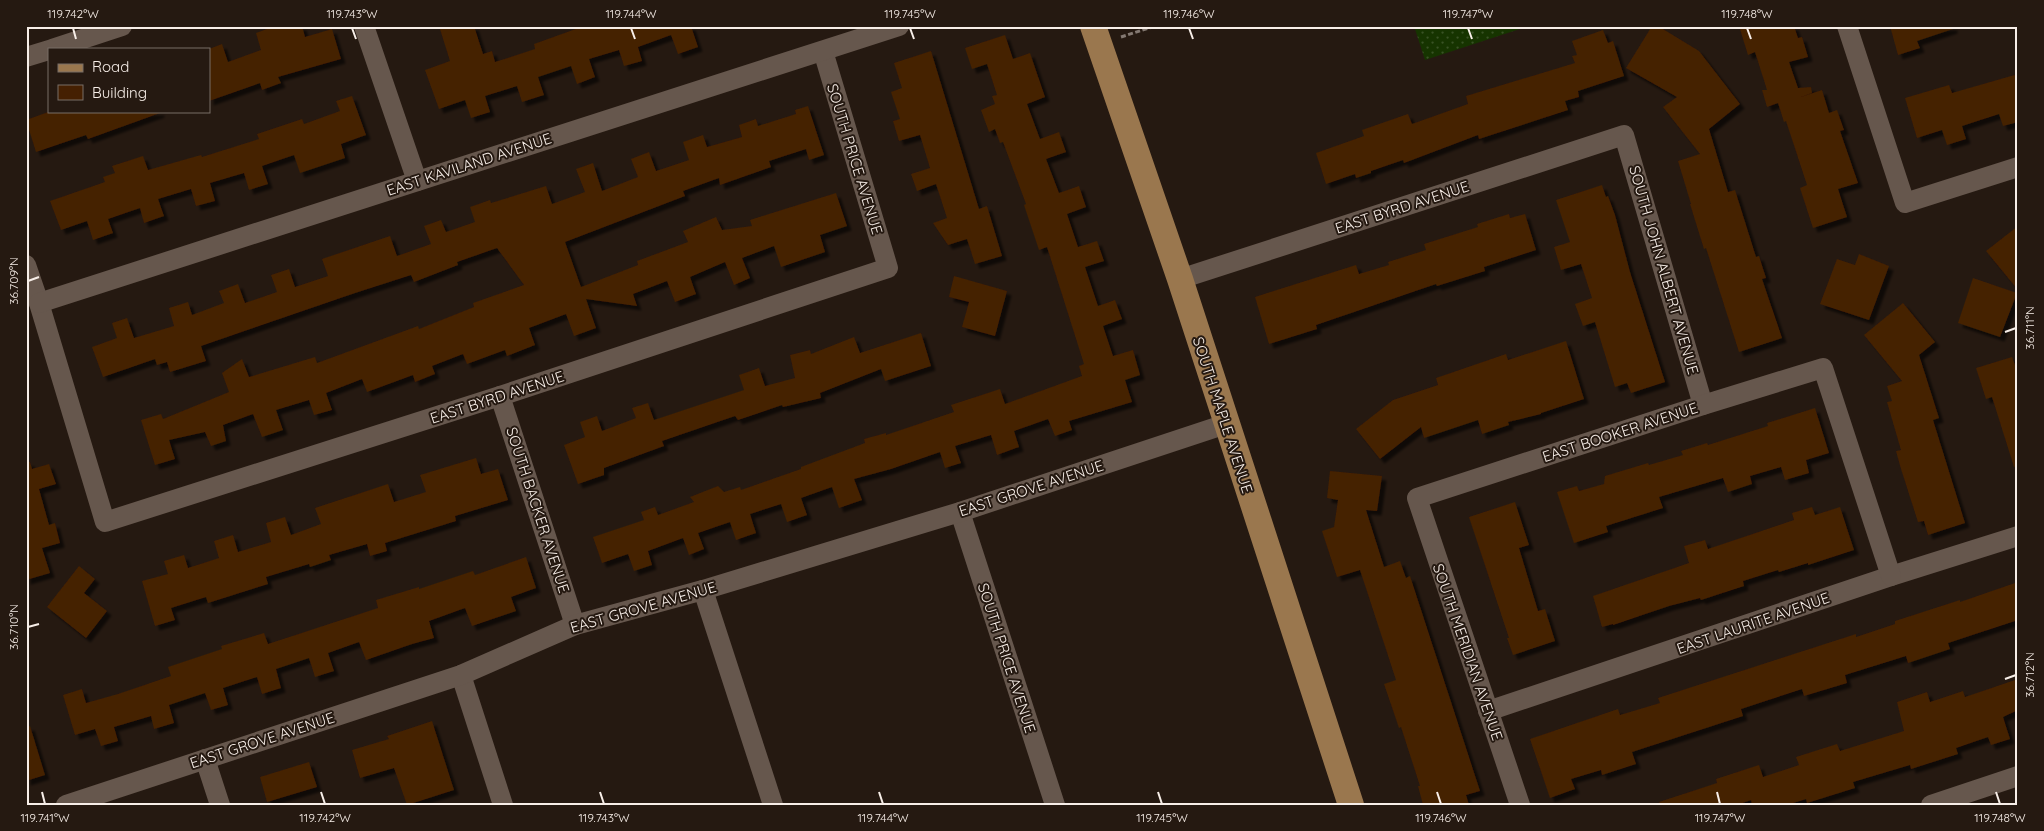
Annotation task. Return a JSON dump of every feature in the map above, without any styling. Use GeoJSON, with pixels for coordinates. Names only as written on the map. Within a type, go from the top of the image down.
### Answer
{"type":"FeatureCollection","features":[{"type":"Feature","properties":{"kind":"main road","name":"SOUTH MAPLE AVENUE"},"geometry":{"type":"LineString","coordinates":[[1093,26],[1180,279],[1351,805]]}},
{"type":"Feature","properties":{"kind":"street"},"geometry":{"type":"LineString","coordinates":[[53,48],[122,26]]}},
{"type":"Feature","properties":{"kind":"street"},"geometry":{"type":"LineString","coordinates":[[364,26],[417,181]]}},
{"type":"Feature","properties":{"kind":"street","name":"EAST KAVILAND AVENUE"},"geometry":{"type":"LineString","coordinates":[[39,303],[899,26]]}},
{"type":"Feature","properties":{"kind":"street"},"geometry":{"type":"LineString","coordinates":[[1847,26],[1904,204],[2018,167]]}},
{"type":"Feature","properties":{"kind":"street"},"geometry":{"type":"LineString","coordinates":[[26,57],[48,50]]}},
{"type":"Feature","properties":{"kind":"street","name":"SOUTH PRICE AVENUE"},"geometry":{"type":"LineString","coordinates":[[823,51],[888,268]]}},
{"type":"Feature","properties":{"kind":"street","name":"EAST BYRD AVENUE"},"geometry":{"type":"LineString","coordinates":[[1180,279],[1624,134]]}},
{"type":"Feature","properties":{"kind":"street","name":"SOUTH JOHN ALBERT AVENUE"},"geometry":{"type":"LineString","coordinates":[[1624,134],[1703,405]]}},
{"type":"Feature","properties":{"kind":"street"},"geometry":{"type":"LineString","coordinates":[[26,265],[39,303]]}},
{"type":"Feature","properties":{"kind":"street","name":"EAST BYRD AVENUE"},"geometry":{"type":"LineString","coordinates":[[39,303],[105,522],[500,396],[888,268]]}},
{"type":"Feature","properties":{"kind":"street","name":"EAST BOOKER AVENUE"},"geometry":{"type":"LineString","coordinates":[[1417,498],[1823,368],[1890,576]]}},
{"type":"Feature","properties":{"kind":"street","name":"SOUTH BACKER AVENUE"},"geometry":{"type":"LineString","coordinates":[[500,396],[575,625]]}},
{"type":"Feature","properties":{"kind":"street","name":"EAST GROVE AVENUE"},"geometry":{"type":"LineString","coordinates":[[66,805],[462,675],[575,625],[702,590],[960,512],[1226,424]]}},
{"type":"Feature","properties":{"kind":"street","name":"SOUTH MERIDIAN AVENUE"},"geometry":{"type":"LineString","coordinates":[[1417,498],[1520,805]]}},
{"type":"Feature","properties":{"kind":"street","name":"SOUTH PRICE AVENUE"},"geometry":{"type":"LineString","coordinates":[[960,512],[1055,805]]}},
{"type":"Feature","properties":{"kind":"street","name":"EAST LAURITE AVENUE"},"geometry":{"type":"LineString","coordinates":[[1488,712],[1890,576],[2018,536]]}},
{"type":"Feature","properties":{"kind":"street"},"geometry":{"type":"LineString","coordinates":[[702,590],[772,805]]}},
{"type":"Feature","properties":{"kind":"street"},"geometry":{"type":"LineString","coordinates":[[462,675],[503,805]]}},
{"type":"Feature","properties":{"kind":"street"},"geometry":{"type":"LineString","coordinates":[[206,759],[220,805]]}},
{"type":"Feature","properties":{"kind":"street"},"geometry":{"type":"LineString","coordinates":[[1931,805],[2018,776]]}},
{"type":"Feature","properties":{"kind":"path"},"geometry":{"type":"LineString","coordinates":[[1144,26],[1142,30],[1155,26]]}},
{"type":"Feature","properties":{"kind":"green space"},"geometry":{"type":"Polygon","coordinates":[[[1414,26],[1529,26],[1425,60],[1414,26]]]}},
{"type":"Feature","properties":{"kind":"building"},"geometry":{"type":"Polygon","coordinates":[[[275,26],[302,26],[305,37],[332,29],[341,59],[278,77],[281,83],[262,90],[260,83],[210,101],[210,49],[222,44],[228,62],[261,50],[256,33],[275,26]]]}},
{"type":"Feature","properties":{"kind":"building"},"geometry":{"type":"Polygon","coordinates":[[[439,26],[474,26],[483,54],[492,51],[495,62],[535,49],[534,44],[584,26],[691,26],[698,47],[678,54],[671,35],[638,47],[642,61],[624,66],[619,50],[589,59],[595,77],[577,84],[571,66],[538,77],[544,95],[522,102],[517,86],[485,96],[490,112],[471,118],[465,100],[439,109],[425,70],[450,61],[439,26]]]}},
{"type":"Feature","properties":{"kind":"building"},"geometry":{"type":"Polygon","coordinates":[[[1652,26],[1658,26],[1699,51],[1740,104],[1709,129],[1728,192],[1735,190],[1756,257],[1759,256],[1766,278],[1762,279],[1782,338],[1739,352],[1706,248],[1704,249],[1678,161],[1700,154],[1663,107],[1677,97],[1626,68],[1652,26]]]}},
{"type":"Feature","properties":{"kind":"building"},"geometry":{"type":"Polygon","coordinates":[[[1739,26],[1794,26],[1798,38],[1802,37],[1808,57],[1789,62],[1798,88],[1811,87],[1812,93],[1801,97],[1822,90],[1829,113],[1837,110],[1844,130],[1840,131],[1858,183],[1838,189],[1847,217],[1813,228],[1800,188],[1807,185],[1786,121],[1784,122],[1778,103],[1767,107],[1762,90],[1767,90],[1755,52],[1748,55],[1739,26]]]}},
{"type":"Feature","properties":{"kind":"building"},"geometry":{"type":"Polygon","coordinates":[[[1890,26],[1953,26],[1953,29],[1917,41],[1920,48],[1898,55],[1890,26]]]}},
{"type":"Feature","properties":{"kind":"building"},"geometry":{"type":"Polygon","coordinates":[[[1603,30],[1608,43],[1613,41],[1624,76],[1578,91],[1579,97],[1565,101],[1568,110],[1479,139],[1478,135],[1404,163],[1403,160],[1356,178],[1355,174],[1326,184],[1316,153],[1364,136],[1362,130],[1408,114],[1412,124],[1468,104],[1466,96],[1575,63],[1572,56],[1577,55],[1572,41],[1603,30]]]}},
{"type":"Feature","properties":{"kind":"building"},"geometry":{"type":"Polygon","coordinates":[[[1005,35],[1013,59],[1030,53],[1045,97],[1027,104],[1040,139],[1059,132],[1066,152],[1046,159],[1059,193],[1079,186],[1086,207],[1067,214],[1078,247],[1097,241],[1104,261],[1085,267],[1098,306],[1115,300],[1122,319],[1103,326],[1113,356],[1133,350],[1140,375],[1125,380],[1132,402],[1069,421],[1072,430],[1055,436],[1048,419],[1014,431],[1019,447],[997,455],[991,435],[955,446],[961,463],[945,468],[940,452],[891,469],[854,479],[862,500],[839,508],[832,487],[801,498],[807,515],[787,522],[781,504],[750,514],[756,533],[736,540],[730,522],[698,533],[704,549],[689,555],[683,538],[648,551],[652,565],[634,571],[628,554],[602,563],[593,537],[644,520],[641,512],[655,507],[658,515],[694,502],[690,497],[718,486],[724,492],[740,487],[741,490],[801,469],[801,467],[865,443],[864,439],[886,433],[886,435],[954,412],[951,405],[1000,389],[1005,404],[1082,376],[1079,366],[1084,364],[1047,247],[1039,250],[1024,205],[1026,204],[1003,142],[1000,143],[995,129],[989,132],[981,110],[995,104],[992,96],[997,95],[987,64],[972,69],[965,48],[1005,35]]]}},
{"type":"Feature","properties":{"kind":"building"},"geometry":{"type":"Polygon","coordinates":[[[931,51],[979,209],[987,206],[1002,256],[975,264],[967,239],[948,245],[933,223],[947,218],[936,184],[917,191],[911,174],[930,168],[920,135],[899,141],[893,121],[900,119],[891,92],[902,88],[894,63],[931,51]]]}},
{"type":"Feature","properties":{"kind":"building"},"geometry":{"type":"Polygon","coordinates":[[[2018,74],[2018,122],[2003,126],[1999,114],[1962,126],[1966,139],[1947,145],[1942,130],[1917,138],[1905,98],[1949,85],[1952,93],[2018,74]]]}},
{"type":"Feature","properties":{"kind":"building"},"geometry":{"type":"Polygon","coordinates":[[[352,96],[366,135],[341,144],[345,158],[300,173],[294,155],[262,166],[268,184],[249,190],[244,173],[210,183],[215,201],[196,206],[191,189],[158,199],[164,216],[144,223],[140,208],[108,219],[113,233],[93,240],[87,221],[61,230],[50,201],[105,182],[103,177],[115,173],[112,166],[143,156],[148,170],[201,155],[202,157],[259,139],[257,134],[302,119],[304,124],[340,111],[336,101],[352,96]]]}},
{"type":"Feature","properties":{"kind":"building"},"geometry":{"type":"Polygon","coordinates":[[[808,106],[824,155],[809,160],[806,149],[769,161],[771,167],[720,185],[719,178],[683,191],[685,196],[565,242],[581,287],[638,265],[637,261],[688,242],[683,231],[716,217],[722,230],[752,226],[750,220],[836,193],[847,226],[820,235],[825,252],[781,267],[774,246],[742,258],[750,278],[734,285],[725,262],[690,277],[696,294],[675,302],[667,281],[633,294],[637,306],[586,299],[596,328],[574,336],[566,314],[529,328],[535,345],[507,356],[505,350],[467,364],[463,354],[432,366],[435,374],[415,382],[413,375],[367,392],[362,379],[326,393],[332,410],[314,415],[309,400],[276,410],[283,430],[262,437],[253,414],[223,425],[226,441],[211,446],[205,432],[169,440],[175,459],[155,465],[141,420],[161,414],[163,419],[229,392],[222,373],[242,359],[249,377],[315,357],[317,363],[418,326],[419,329],[474,307],[473,303],[524,285],[497,248],[457,262],[458,265],[414,282],[411,275],[201,346],[206,361],[170,372],[167,362],[157,365],[155,359],[103,377],[92,347],[117,338],[112,323],[127,318],[134,338],[174,326],[169,308],[188,302],[192,315],[224,303],[219,291],[238,284],[245,303],[277,292],[271,275],[289,269],[295,287],[328,276],[322,259],[390,236],[397,256],[431,244],[424,226],[441,220],[446,232],[475,222],[470,207],[490,200],[491,203],[546,186],[552,204],[585,192],[576,169],[593,163],[602,191],[638,177],[631,159],[649,152],[656,171],[689,160],[683,142],[703,135],[707,147],[742,137],[739,125],[756,119],[758,126],[796,114],[795,110],[808,106]]]}},
{"type":"Feature","properties":{"kind":"building"},"geometry":{"type":"Polygon","coordinates":[[[48,112],[160,112],[88,139],[86,135],[36,152],[26,120],[48,112]]]}},
{"type":"Feature","properties":{"kind":"building"},"geometry":{"type":"Polygon","coordinates":[[[1602,185],[1615,215],[1630,272],[1665,382],[1631,393],[1627,383],[1615,387],[1595,322],[1583,326],[1575,304],[1592,298],[1581,264],[1561,270],[1554,247],[1570,242],[1556,200],[1602,185]]]}},
{"type":"Feature","properties":{"kind":"building"},"geometry":{"type":"Polygon","coordinates":[[[1509,214],[1510,218],[1525,214],[1536,250],[1484,267],[1485,271],[1437,286],[1436,284],[1316,325],[1317,329],[1269,344],[1255,297],[1356,265],[1359,274],[1389,265],[1388,262],[1426,250],[1424,244],[1478,227],[1477,224],[1509,214]]]}},
{"type":"Feature","properties":{"kind":"building"},"geometry":{"type":"Polygon","coordinates":[[[2018,226],[2018,290],[1986,251],[2018,226]]]}},
{"type":"Feature","properties":{"kind":"building"},"geometry":{"type":"Polygon","coordinates":[[[1859,254],[1889,266],[1869,320],[1820,304],[1837,259],[1855,265],[1859,254]]]}},
{"type":"Feature","properties":{"kind":"building"},"geometry":{"type":"Polygon","coordinates":[[[954,276],[1007,291],[995,336],[962,327],[969,302],[949,297],[954,276]]]}},
{"type":"Feature","properties":{"kind":"building"},"geometry":{"type":"Polygon","coordinates":[[[1973,278],[2017,293],[2000,337],[1958,323],[1973,278]]]}},
{"type":"Feature","properties":{"kind":"building"},"geometry":{"type":"Polygon","coordinates":[[[1903,303],[1935,342],[1919,355],[1939,418],[1933,420],[1965,523],[1928,535],[1924,521],[1918,522],[1901,469],[1896,451],[1901,450],[1887,402],[1892,401],[1887,386],[1902,381],[1864,335],[1903,303]]]}},
{"type":"Feature","properties":{"kind":"building"},"geometry":{"type":"Polygon","coordinates":[[[921,333],[931,366],[885,381],[881,369],[820,393],[821,398],[783,407],[782,405],[738,420],[735,416],[662,441],[664,446],[604,468],[604,475],[578,484],[564,445],[585,437],[580,422],[597,416],[602,431],[636,418],[632,408],[648,403],[654,420],[744,390],[739,375],[759,368],[765,386],[795,378],[790,355],[810,350],[811,354],[854,337],[860,353],[921,333]]]}},
{"type":"Feature","properties":{"kind":"building"},"geometry":{"type":"Polygon","coordinates":[[[1566,341],[1584,399],[1541,414],[1508,422],[1509,425],[1482,434],[1478,420],[1424,438],[1421,427],[1380,459],[1356,429],[1393,400],[1438,385],[1436,378],[1506,354],[1508,360],[1566,341]]]}},
{"type":"Feature","properties":{"kind":"building"},"geometry":{"type":"Polygon","coordinates":[[[2012,357],[2018,373],[2018,466],[2014,467],[1992,397],[1986,399],[1976,368],[2012,357]]]}},
{"type":"Feature","properties":{"kind":"building"},"geometry":{"type":"Polygon","coordinates":[[[1815,408],[1829,453],[1806,460],[1809,473],[1785,480],[1781,467],[1750,476],[1752,484],[1728,492],[1723,478],[1659,497],[1663,508],[1606,526],[1608,532],[1574,543],[1557,492],[1577,486],[1579,491],[1604,484],[1605,476],[1683,455],[1681,451],[1707,443],[1708,445],[1768,426],[1767,423],[1815,408]]]}},
{"type":"Feature","properties":{"kind":"building"},"geometry":{"type":"Polygon","coordinates":[[[476,458],[481,474],[498,469],[508,500],[455,516],[456,521],[385,543],[387,551],[370,556],[367,544],[329,555],[331,560],[310,567],[309,564],[266,577],[268,584],[208,603],[206,597],[171,608],[175,620],[155,626],[142,581],[168,574],[164,561],[184,555],[188,568],[219,558],[214,541],[233,535],[238,552],[271,542],[266,523],[285,517],[291,535],[321,524],[315,508],[388,484],[394,502],[426,492],[420,475],[476,458]]]}},
{"type":"Feature","properties":{"kind":"building"},"geometry":{"type":"Polygon","coordinates":[[[26,462],[30,462],[32,469],[49,464],[56,484],[39,489],[49,525],[55,523],[60,543],[42,548],[50,573],[26,580],[26,462]]]}},
{"type":"Feature","properties":{"kind":"building"},"geometry":{"type":"Polygon","coordinates":[[[1330,471],[1382,476],[1377,511],[1366,510],[1384,567],[1400,561],[1406,578],[1410,576],[1480,791],[1466,795],[1469,805],[1423,805],[1418,786],[1420,786],[1401,727],[1399,728],[1384,684],[1396,680],[1360,570],[1337,577],[1322,531],[1334,527],[1338,500],[1327,498],[1330,471]]]}},
{"type":"Feature","properties":{"kind":"building"},"geometry":{"type":"Polygon","coordinates":[[[1515,502],[1529,545],[1519,548],[1538,611],[1545,609],[1555,641],[1513,655],[1469,517],[1515,502]]]}},
{"type":"Feature","properties":{"kind":"building"},"geometry":{"type":"Polygon","coordinates":[[[1812,507],[1815,515],[1840,507],[1854,550],[1808,565],[1808,563],[1779,572],[1778,570],[1743,581],[1744,586],[1701,600],[1700,598],[1669,606],[1602,627],[1593,596],[1689,563],[1684,546],[1705,540],[1708,549],[1794,520],[1792,513],[1812,507]]]}},
{"type":"Feature","properties":{"kind":"building"},"geometry":{"type":"Polygon","coordinates":[[[526,557],[536,588],[511,597],[516,611],[472,626],[465,608],[429,621],[434,638],[366,660],[359,642],[328,653],[334,671],[315,677],[309,658],[276,669],[281,688],[262,694],[257,677],[223,688],[228,705],[211,710],[205,693],[169,705],[174,723],[154,729],[151,716],[114,727],[118,741],[101,746],[95,729],[75,735],[63,695],[82,689],[86,703],[118,694],[171,676],[168,667],[222,649],[221,646],[264,633],[268,644],[378,608],[376,600],[419,587],[419,589],[473,571],[475,575],[526,557]]]}},
{"type":"Feature","properties":{"kind":"building"},"geometry":{"type":"Polygon","coordinates":[[[79,566],[95,579],[84,593],[107,611],[86,638],[47,607],[79,566]]]}},
{"type":"Feature","properties":{"kind":"building"},"geometry":{"type":"Polygon","coordinates":[[[2018,582],[2018,620],[1948,643],[1950,649],[1908,663],[1906,656],[1845,675],[1847,683],[1804,696],[1802,689],[1741,709],[1743,716],[1632,752],[1636,764],[1602,775],[1601,770],[1571,779],[1575,789],[1550,798],[1530,739],[1618,709],[1620,715],[1660,703],[1658,698],[1856,634],[1856,637],[1895,624],[1895,621],[1960,600],[1960,602],[2018,582]]]}},
{"type":"Feature","properties":{"kind":"building"},"geometry":{"type":"Polygon","coordinates":[[[2018,679],[2018,710],[2003,717],[2010,739],[1991,745],[1988,737],[1956,748],[1958,754],[1911,769],[1910,765],[1853,782],[1855,788],[1807,803],[1806,799],[1787,805],[1752,805],[1751,800],[1737,805],[1660,805],[1659,802],[1717,783],[1716,779],[1759,765],[1763,777],[1799,765],[1796,757],[1837,744],[1840,751],[1904,731],[1897,702],[1927,692],[1930,702],[1963,691],[1965,697],[2018,679]]]}},
{"type":"Feature","properties":{"kind":"building"},"geometry":{"type":"Polygon","coordinates":[[[432,721],[454,790],[407,805],[394,768],[360,778],[352,750],[389,739],[387,736],[432,721]]]}},
{"type":"Feature","properties":{"kind":"building"},"geometry":{"type":"Polygon","coordinates":[[[30,726],[45,775],[26,781],[26,727],[30,726]]]}},
{"type":"Feature","properties":{"kind":"building"},"geometry":{"type":"Polygon","coordinates":[[[309,762],[317,787],[267,802],[260,777],[309,762]]]}}]}
